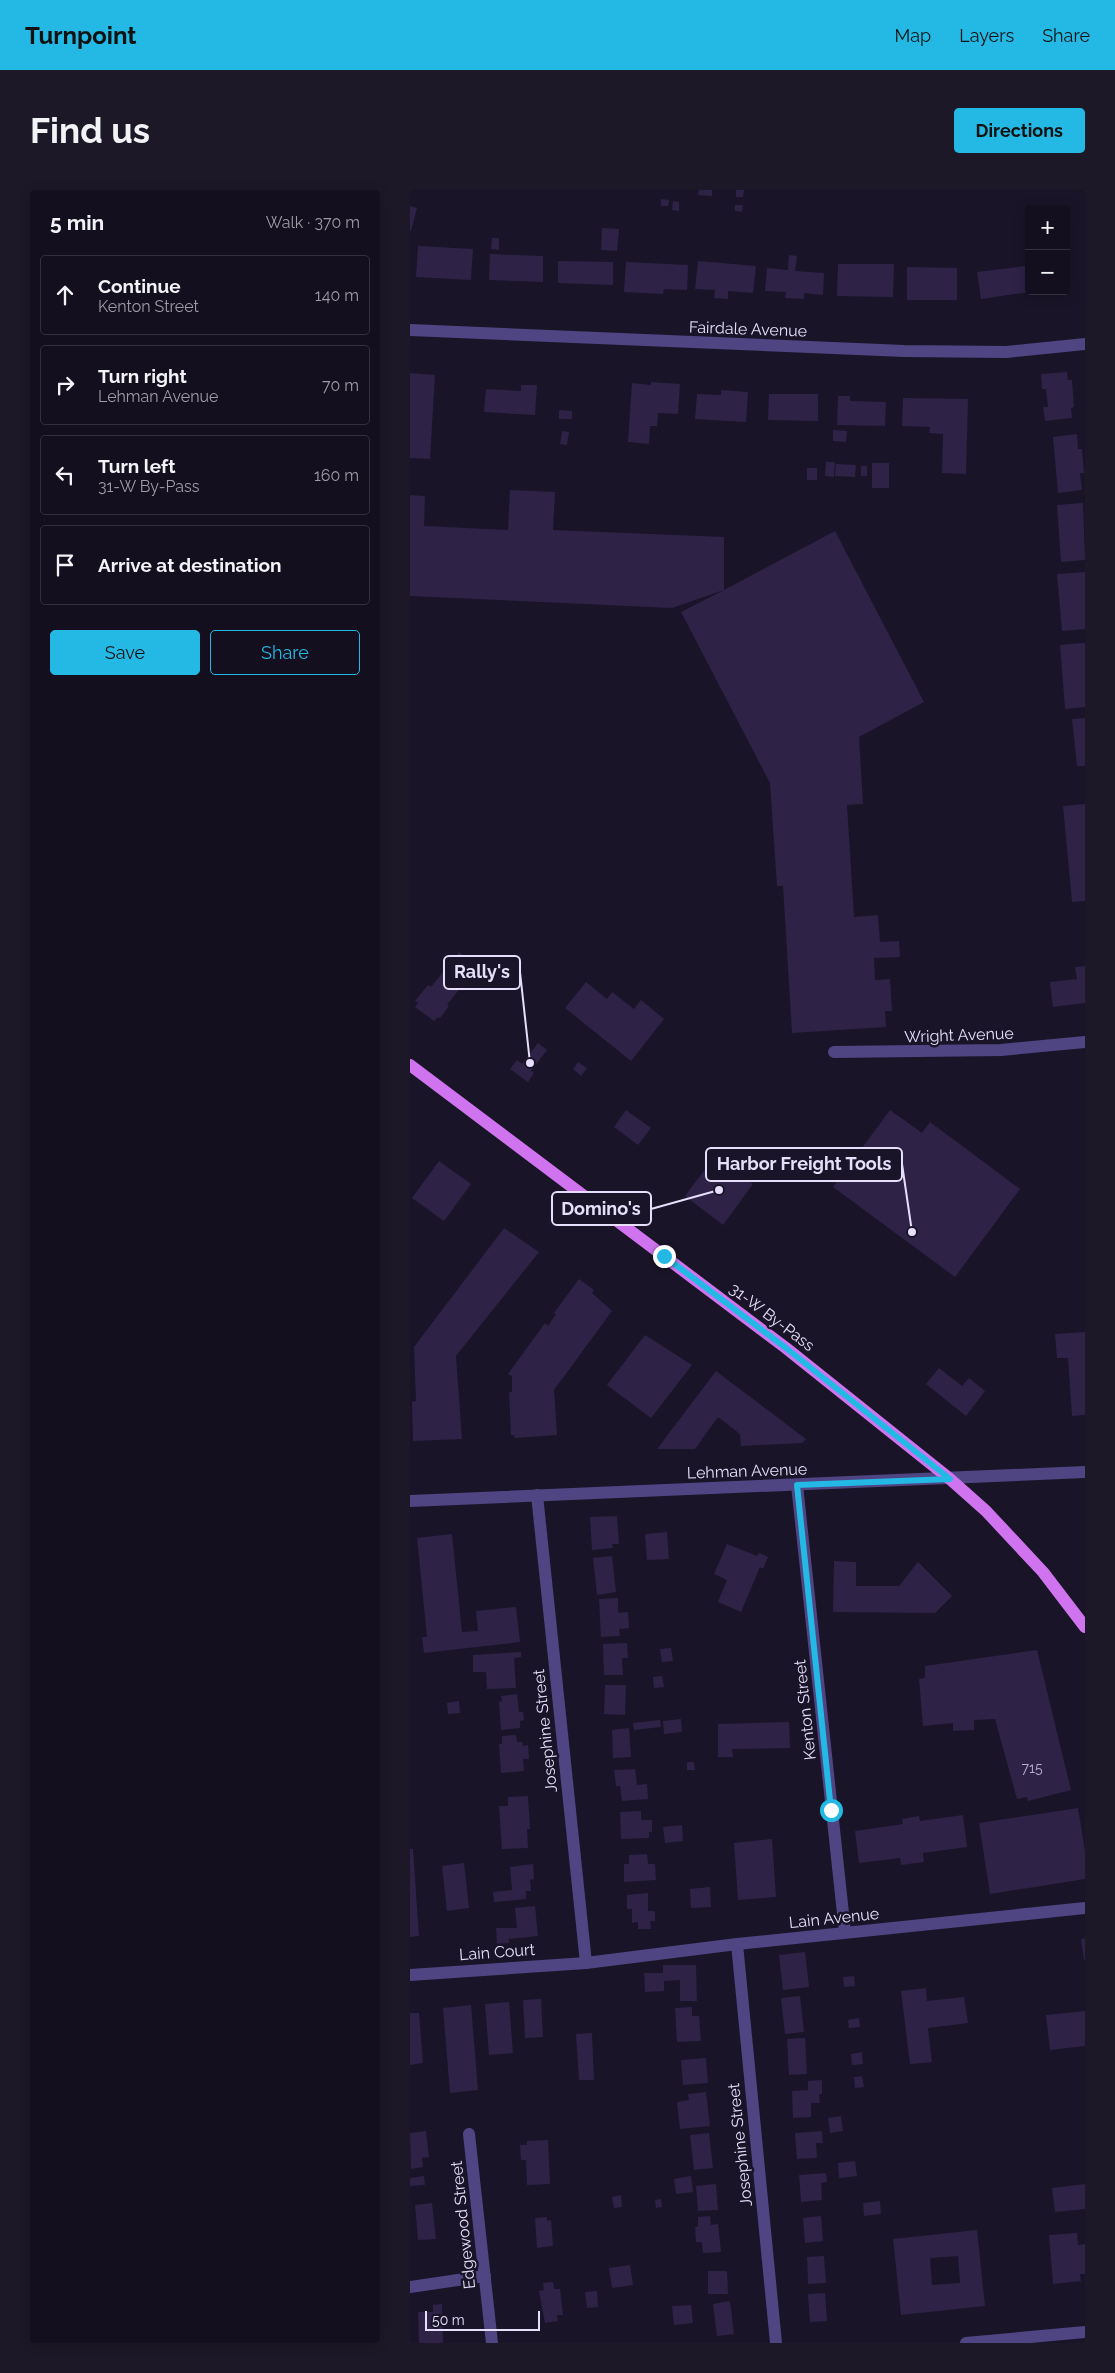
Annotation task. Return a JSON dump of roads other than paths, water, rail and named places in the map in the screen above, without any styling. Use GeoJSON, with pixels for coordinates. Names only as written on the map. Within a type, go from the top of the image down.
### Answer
{"type":"FeatureCollection","features":[{"type":"Feature","properties":{"kind":"main road","name":"31-W By-Pass"},"geometry":{"type":"LineString","coordinates":[[410,1065],[786,1348],[950,1479],[986,1511],[1043,1572],[1085,1627]]}},
{"type":"Feature","properties":{"kind":"street","name":"Fairdale Avenue"},"geometry":{"type":"LineString","coordinates":[[410,330],[904,351],[1006,352],[1085,344]]}},
{"type":"Feature","properties":{"kind":"street","name":"Wright Avenue"},"geometry":{"type":"LineString","coordinates":[[834,1052],[1001,1050],[1085,1042]]}},
{"type":"Feature","properties":{"kind":"street","name":"Lehman Avenue"},"geometry":{"type":"LineString","coordinates":[[410,1501],[1085,1472]]}},
{"type":"Feature","properties":{"kind":"street","name":"Kenton Street"},"geometry":{"type":"LineString","coordinates":[[797,1485],[845,1932]]}},
{"type":"Feature","properties":{"kind":"street","name":"Josephine Street"},"geometry":{"type":"LineString","coordinates":[[537,1495],[586,1963]]}},
{"type":"Feature","properties":{"kind":"street","name":"Lain Avenue"},"geometry":{"type":"LineString","coordinates":[[586,1963],[845,1932],[1085,1908]]}},
{"type":"Feature","properties":{"kind":"street","name":"Josephine Street"},"geometry":{"type":"LineString","coordinates":[[737,1944],[776,2343]]}},
{"type":"Feature","properties":{"kind":"street","name":"Lain Court"},"geometry":{"type":"LineString","coordinates":[[410,1975],[586,1963]]}},
{"type":"Feature","properties":{"kind":"street","name":"Edgewood Street"},"geometry":{"type":"LineString","coordinates":[[469,2134],[492,2343]]}},
{"type":"Feature","properties":{"kind":"street"},"geometry":{"type":"LineString","coordinates":[[410,2287],[485,2276]]}},
{"type":"Feature","properties":{"kind":"street"},"geometry":{"type":"LineString","coordinates":[[966,2343],[1020,2340],[1085,2332]]}},
{"type":"Feature","properties":{"kind":"place","name":"Rally's"},"geometry":{"type":"Point","coordinates":[530,1063]}},
{"type":"Feature","properties":{"kind":"place","name":"Domino's"},"geometry":{"type":"Point","coordinates":[719,1190]}},
{"type":"Feature","properties":{"kind":"place","name":"Harbor Freight Tools"},"geometry":{"type":"Point","coordinates":[912,1232]}}]}
